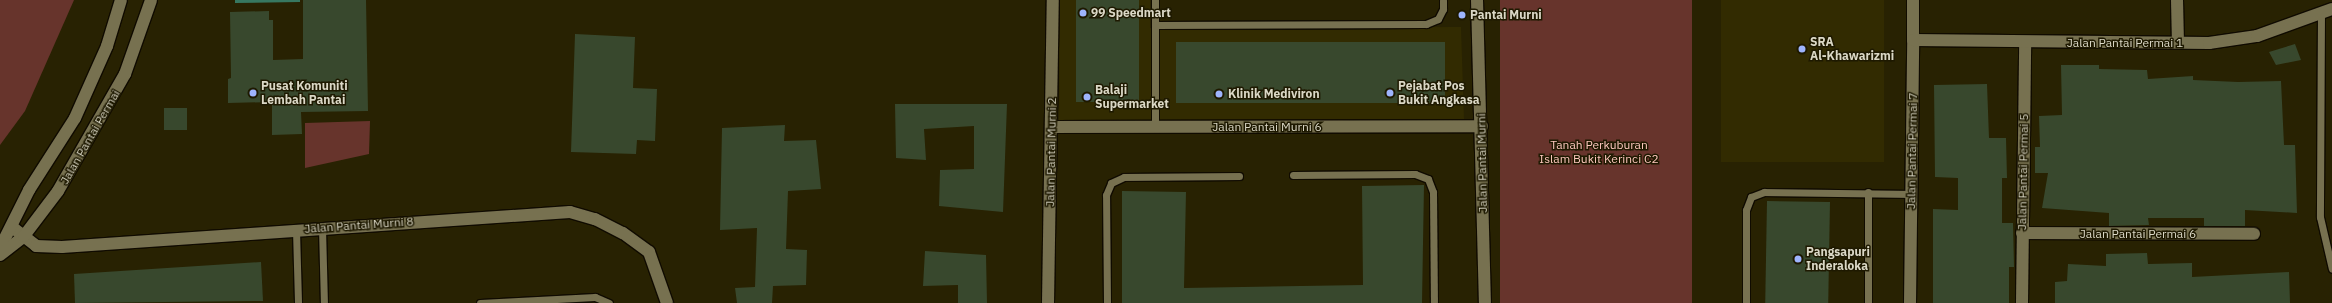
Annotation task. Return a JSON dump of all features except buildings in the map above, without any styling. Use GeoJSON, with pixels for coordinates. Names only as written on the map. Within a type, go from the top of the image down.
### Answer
{"type":"FeatureCollection","features":[{"type":"Feature","properties":{"kind":"street","name":"Jalan Pantai Permai"},"geometry":{"type":"LineString","coordinates":[[0,248],[30,190],[75,118],[107,46],[121,0]]}},
{"type":"Feature","properties":{"kind":"street","name":"Jalan Pantai Permai"},"geometry":{"type":"LineString","coordinates":[[0,255],[24,236],[58,191],[125,74],[151,0]]}},
{"type":"Feature","properties":{"kind":"street","name":"Jalan Pantai Murni 2"},"geometry":{"type":"LineString","coordinates":[[1048,303],[1053,0]]}},
{"type":"Feature","properties":{"kind":"street","name":"Jalan Pantai Murni"},"geometry":{"type":"LineString","coordinates":[[1477,0],[1482,126],[1486,303]]}},
{"type":"Feature","properties":{"kind":"street","name":"Jalan Pantai Permai 7"},"geometry":{"type":"LineString","coordinates":[[1910,303],[1913,0]]}},
{"type":"Feature","properties":{"kind":"street"},"geometry":{"type":"LineString","coordinates":[[2177,0],[2178,43]]}},
{"type":"Feature","properties":{"kind":"street","name":"Jalan Pantai Permai 1"},"geometry":{"type":"LineString","coordinates":[[1913,40],[2178,43],[2257,36],[2326,11]]}},
{"type":"Feature","properties":{"kind":"street","name":"Jalan Pantai Permai 5"},"geometry":{"type":"LineString","coordinates":[[2022,303],[2025,42]]}},
{"type":"Feature","properties":{"kind":"street","name":"Jalan Pantai Murni 6"},"geometry":{"type":"LineString","coordinates":[[1052,127],[1482,126]]}},
{"type":"Feature","properties":{"kind":"street","name":"Jalan Pantai Murni 8"},"geometry":{"type":"LineString","coordinates":[[12,227],[36,246],[62,248],[322,228],[570,212],[595,219],[624,233],[648,252],[667,303]]}},
{"type":"Feature","properties":{"kind":"street","name":"Jalan Pantai Permai 6"},"geometry":{"type":"LineString","coordinates":[[2022,233],[2254,234]]}},
{"type":"Feature","properties":{"kind":"lane"},"geometry":{"type":"LineString","coordinates":[[1155,0],[1155,127]]}},
{"type":"Feature","properties":{"kind":"lane"},"geometry":{"type":"LineString","coordinates":[[1155,25],[1426,24],[1438,19],[1443,9],[1443,0]]}},
{"type":"Feature","properties":{"kind":"lane"},"geometry":{"type":"LineString","coordinates":[[2326,11],[2320,217],[2332,269]]}},
{"type":"Feature","properties":{"kind":"lane"},"geometry":{"type":"LineString","coordinates":[[1292,175],[1415,174],[1428,179],[1433,192],[1434,303]]}},
{"type":"Feature","properties":{"kind":"lane"},"geometry":{"type":"LineString","coordinates":[[1107,303],[1106,195],[1111,183],[1124,177],[1239,176]]}},
{"type":"Feature","properties":{"kind":"lane"},"geometry":{"type":"LineString","coordinates":[[1746,303],[1746,210],[1751,197],[1764,192],[1868,192],[1911,194]]}},
{"type":"Feature","properties":{"kind":"lane"},"geometry":{"type":"LineString","coordinates":[[1868,192],[1868,303]]}},
{"type":"Feature","properties":{"kind":"lane"},"geometry":{"type":"LineString","coordinates":[[322,228],[324,303]]}},
{"type":"Feature","properties":{"kind":"lane"},"geometry":{"type":"LineString","coordinates":[[296,230],[298,303]]}},
{"type":"Feature","properties":{"kind":"lane"},"geometry":{"type":"LineString","coordinates":[[480,303],[595,297],[609,303]]}},
{"type":"Feature","properties":{"kind":"shaded area"},"geometry":{"type":"Polygon","coordinates":[[[235,0],[300,0],[300,2],[235,3],[235,0]]]}},
{"type":"Feature","properties":{"kind":"shaded area"},"geometry":{"type":"Polygon","coordinates":[[[1060,0],[1150,0],[1150,28],[1461,27],[1464,119],[1059,120],[1060,0]]]}},
{"type":"Feature","properties":{"kind":"shaded area","name":"SRA Al-Khawarizmi"},"geometry":{"type":"Polygon","coordinates":[[[1721,0],[1884,0],[1884,162],[1721,162],[1721,0]]]}},
{"type":"Feature","properties":{"kind":"green space"},"geometry":{"type":"Polygon","coordinates":[[[0,0],[74,0],[25,111],[0,145],[0,0]]]}},
{"type":"Feature","properties":{"kind":"green space","name":"Tanah Perkuburan Islam Bukit Kerinci C2"},"geometry":{"type":"Polygon","coordinates":[[[1500,0],[1692,0],[1692,303],[1500,303],[1500,0]]]}},
{"type":"Feature","properties":{"kind":"green space"},"geometry":{"type":"Polygon","coordinates":[[[370,121],[369,154],[305,168],[305,123],[370,121]]]}},
{"type":"Feature","properties":{"kind":"place","name":"99 Speedmart"},"geometry":{"type":"Point","coordinates":[1083,13]}},
{"type":"Feature","properties":{"kind":"place","name":"Pantai Murni"},"geometry":{"type":"Point","coordinates":[1462,15]}},
{"type":"Feature","properties":{"kind":"place","name":"SRA Al-Khawarizmi"},"geometry":{"type":"Point","coordinates":[1802,49]}},
{"type":"Feature","properties":{"kind":"place","name":"Pusat Komuniti Lembah Pantai"},"geometry":{"type":"Point","coordinates":[253,93]}},
{"type":"Feature","properties":{"kind":"place","name":"Pejabat Pos Bukit Angkasa"},"geometry":{"type":"Point","coordinates":[1390,93]}},
{"type":"Feature","properties":{"kind":"place","name":"Klinik Mediviron"},"geometry":{"type":"Point","coordinates":[1219,94]}},
{"type":"Feature","properties":{"kind":"place","name":"Balaji Supermarket"},"geometry":{"type":"Point","coordinates":[1087,97]}},
{"type":"Feature","properties":{"kind":"place","name":"Pangsapuri Inderaloka"},"geometry":{"type":"Point","coordinates":[1798,259]}}]}
